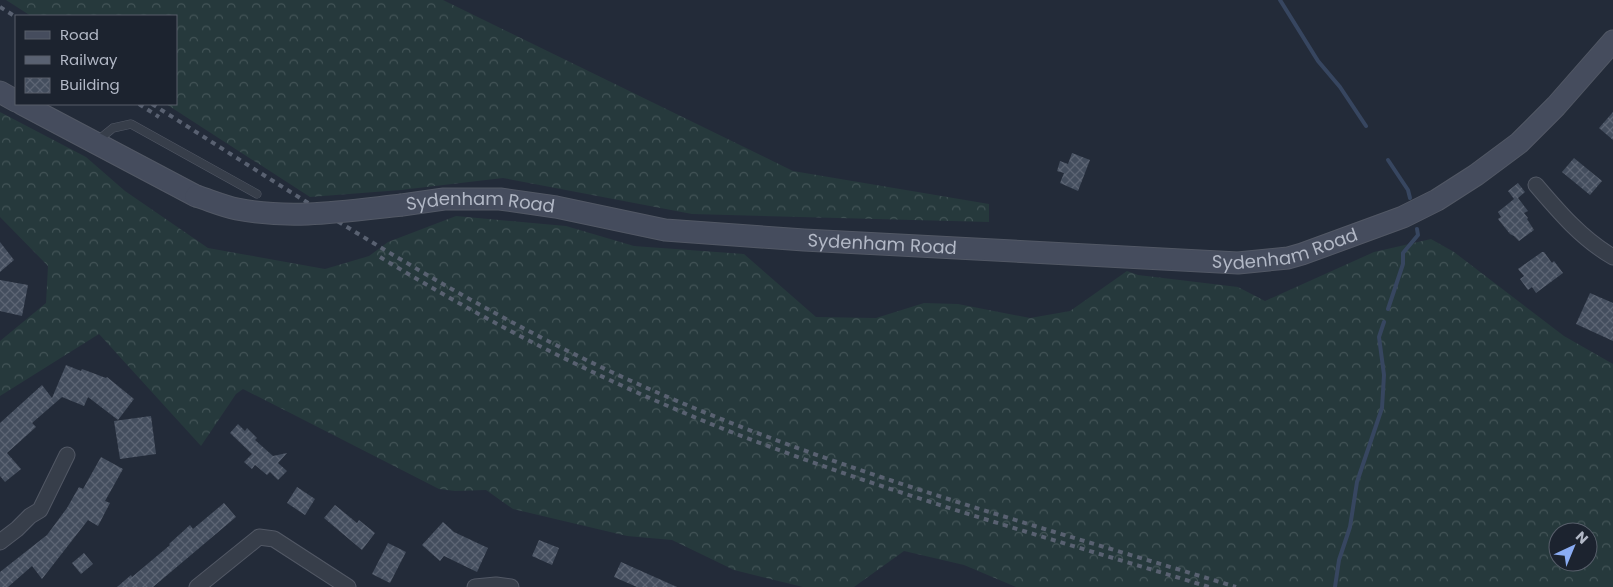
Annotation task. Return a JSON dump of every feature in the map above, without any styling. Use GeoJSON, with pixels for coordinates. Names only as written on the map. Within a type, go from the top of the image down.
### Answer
{"type":"FeatureCollection","features":[{"type":"Feature","properties":{"kind":"main road","name":"Sydenham Road"},"geometry":{"type":"LineString","coordinates":[[24,105],[196,196],[235,209],[271,214],[307,215],[444,200],[500,200],[556,208],[665,230],[804,240],[1238,263],[1288,258],[1403,217],[1437,200],[1476,175],[1519,143],[1556,106],[1613,41]]}},
{"type":"Feature","properties":{"kind":"main road"},"geometry":{"type":"LineString","coordinates":[[0,92],[15,100]]}},
{"type":"Feature","properties":{"kind":"street"},"geometry":{"type":"LineString","coordinates":[[1536,185],[1572,225],[1596,248],[1613,257]]}},
{"type":"Feature","properties":{"kind":"street"},"geometry":{"type":"LineString","coordinates":[[0,542],[30,516],[40,510],[66,455]]}},
{"type":"Feature","properties":{"kind":"street"},"geometry":{"type":"LineString","coordinates":[[197,587],[259,537],[274,539],[348,587]]}},
{"type":"Feature","properties":{"kind":"street"},"geometry":{"type":"LineString","coordinates":[[475,587],[496,585],[511,587]]}},
{"type":"Feature","properties":{"kind":"lane"},"geometry":{"type":"LineString","coordinates":[[96,142],[113,128],[131,124],[257,194]]}},
{"type":"Feature","properties":{"kind":"green space"},"geometry":{"type":"Polygon","coordinates":[[[6,0],[443,0],[793,171],[989,204],[989,222],[692,214],[503,178],[401,190],[310,197],[168,105],[178,105],[178,15],[29,15],[6,0]]]}},
{"type":"Feature","properties":{"kind":"green space"},"geometry":{"type":"Polygon","coordinates":[[[0,112],[86,157],[125,191],[208,248],[325,269],[369,256],[388,242],[456,216],[566,226],[634,246],[744,254],[816,317],[876,318],[924,303],[958,304],[1030,318],[1070,311],[1127,271],[1138,275],[1238,287],[1265,301],[1374,252],[1431,239],[1454,252],[1564,336],[1613,364],[1613,587],[1016,587],[964,565],[904,551],[854,587],[803,587],[734,570],[672,540],[627,536],[513,509],[486,490],[455,491],[439,489],[243,389],[236,394],[201,446],[99,334],[0,396],[0,341],[46,303],[48,266],[0,217],[0,112]]]}},
{"type":"Feature","properties":{"kind":"building"},"geometry":{"type":"Polygon","coordinates":[[[1613,112],[1613,140],[1599,128],[1613,112]]]}},
{"type":"Feature","properties":{"kind":"building"},"geometry":{"type":"Polygon","coordinates":[[[1072,153],[1090,160],[1078,191],[1060,183],[1064,173],[1057,171],[1060,161],[1068,164],[1072,153]]]}},
{"type":"Feature","properties":{"kind":"building"},"geometry":{"type":"Polygon","coordinates":[[[1574,158],[1602,181],[1590,195],[1562,172],[1574,158]]]}},
{"type":"Feature","properties":{"kind":"building"},"geometry":{"type":"Polygon","coordinates":[[[1518,183],[1525,192],[1518,198],[1528,211],[1524,213],[1534,230],[1519,241],[1510,234],[1498,219],[1501,217],[1498,212],[1514,199],[1508,191],[1518,183]]]}},
{"type":"Feature","properties":{"kind":"building"},"geometry":{"type":"Polygon","coordinates":[[[0,242],[14,260],[0,272],[0,242]]]}},
{"type":"Feature","properties":{"kind":"building"},"geometry":{"type":"Polygon","coordinates":[[[1542,252],[1552,263],[1554,261],[1563,273],[1536,293],[1532,287],[1528,290],[1520,279],[1524,276],[1518,269],[1542,252]]]}},
{"type":"Feature","properties":{"kind":"building"},"geometry":{"type":"Polygon","coordinates":[[[0,280],[28,285],[22,316],[0,311],[0,280]]]}},
{"type":"Feature","properties":{"kind":"building"},"geometry":{"type":"Polygon","coordinates":[[[1590,293],[1613,303],[1613,341],[1576,324],[1590,293]]]}},
{"type":"Feature","properties":{"kind":"building"},"geometry":{"type":"Polygon","coordinates":[[[66,365],[81,371],[82,369],[107,377],[134,399],[118,420],[88,397],[84,406],[62,397],[32,423],[36,427],[7,453],[21,469],[5,482],[0,476],[0,423],[42,385],[52,398],[66,365]]]}},
{"type":"Feature","properties":{"kind":"building"},"geometry":{"type":"Polygon","coordinates":[[[151,416],[156,454],[120,459],[114,421],[151,416]]]}},
{"type":"Feature","properties":{"kind":"building"},"geometry":{"type":"Polygon","coordinates":[[[238,424],[245,431],[247,428],[257,438],[255,440],[273,456],[287,453],[278,463],[287,471],[278,480],[270,472],[267,475],[255,465],[252,469],[244,462],[252,454],[230,433],[238,424]]]}},
{"type":"Feature","properties":{"kind":"building"},"geometry":{"type":"Polygon","coordinates":[[[101,457],[123,469],[105,501],[110,503],[98,526],[88,520],[42,579],[32,566],[8,587],[0,587],[0,572],[47,535],[67,508],[79,487],[83,489],[101,457]]]}},
{"type":"Feature","properties":{"kind":"building"},"geometry":{"type":"Polygon","coordinates":[[[297,487],[315,499],[305,515],[287,503],[297,487]]]}},
{"type":"Feature","properties":{"kind":"building"},"geometry":{"type":"Polygon","coordinates":[[[224,503],[236,517],[153,587],[117,587],[170,545],[190,525],[193,529],[224,503]]]}},
{"type":"Feature","properties":{"kind":"building"},"geometry":{"type":"Polygon","coordinates":[[[335,505],[357,523],[359,520],[375,533],[362,550],[324,518],[335,505]]]}},
{"type":"Feature","properties":{"kind":"building"},"geometry":{"type":"Polygon","coordinates":[[[443,522],[454,532],[488,548],[477,572],[444,556],[440,561],[422,545],[443,522]]]}},
{"type":"Feature","properties":{"kind":"building"},"geometry":{"type":"Polygon","coordinates":[[[539,540],[559,548],[552,565],[532,556],[539,540]]]}},
{"type":"Feature","properties":{"kind":"building"},"geometry":{"type":"Polygon","coordinates":[[[388,543],[406,552],[390,583],[372,574],[388,543]]]}},
{"type":"Feature","properties":{"kind":"building"},"geometry":{"type":"Polygon","coordinates":[[[84,553],[93,564],[81,574],[72,563],[84,553]]]}},
{"type":"Feature","properties":{"kind":"building"},"geometry":{"type":"Polygon","coordinates":[[[621,562],[677,587],[637,587],[614,577],[621,562]]]}},
{"type":"Feature","properties":{"kind":"waterway"},"geometry":{"type":"LineString","coordinates":[[1280,0],[1318,61],[1340,87],[1366,126]]}},
{"type":"Feature","properties":{"kind":"waterway"},"geometry":{"type":"LineString","coordinates":[[1388,160],[1408,190],[1410,198]]}},
{"type":"Feature","properties":{"kind":"waterway"},"geometry":{"type":"LineString","coordinates":[[1388,309],[1403,264],[1403,253],[1418,235],[1417,229]]}},
{"type":"Feature","properties":{"kind":"waterway"},"geometry":{"type":"LineString","coordinates":[[1335,587],[1339,560],[1350,527],[1357,482],[1382,408],[1384,375],[1379,337],[1384,322]]}},
{"type":"Feature","properties":{"kind":"railway"},"geometry":{"type":"LineString","coordinates":[[0,7],[15,16]]}},
{"type":"Feature","properties":{"kind":"railway"},"geometry":{"type":"LineString","coordinates":[[141,105],[159,117]]}},
{"type":"Feature","properties":{"kind":"railway"},"geometry":{"type":"LineString","coordinates":[[154,105],[386,251],[506,319],[629,380],[703,412],[853,468],[1236,587]]}},
{"type":"Feature","properties":{"kind":"railway"},"geometry":{"type":"LineString","coordinates":[[380,257],[426,285],[521,337],[618,384],[718,427],[822,466],[932,502],[1209,587]]}}]}
